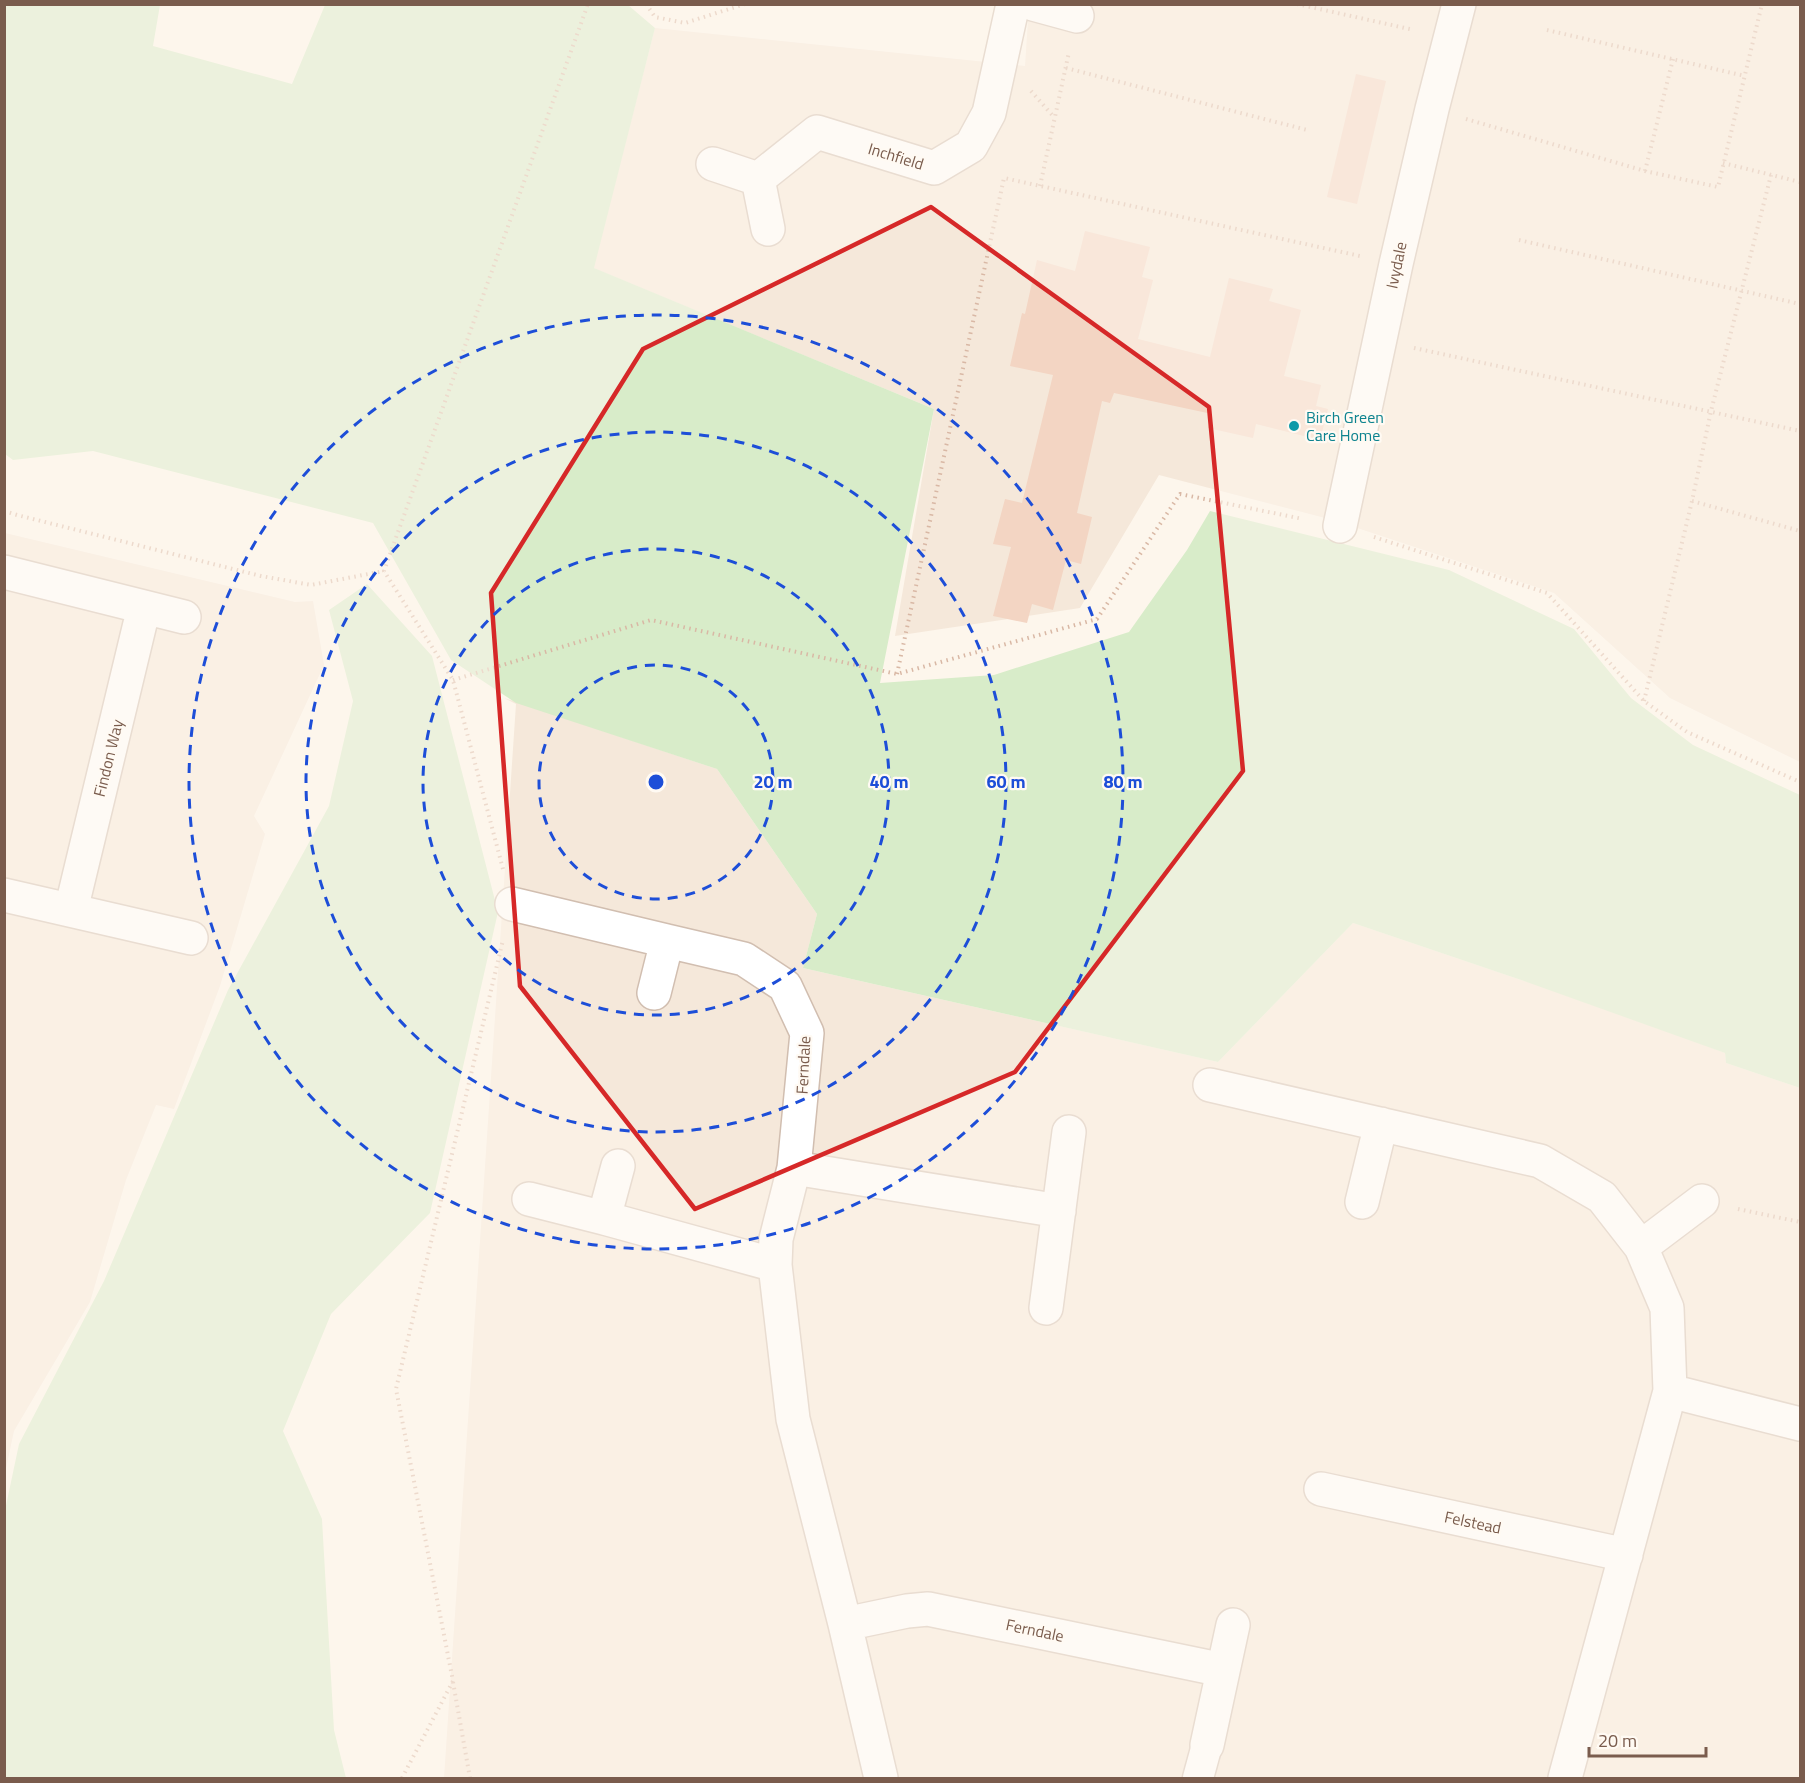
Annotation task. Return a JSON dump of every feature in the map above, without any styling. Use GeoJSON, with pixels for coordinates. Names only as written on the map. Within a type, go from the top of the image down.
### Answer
{"type":"FeatureCollection","features":[{"type":"Feature","properties":{"kind":"street","name":"Inchfield"},"geometry":{"type":"LineString","coordinates":[[758,179],[817,132],[934,168],[971,146],[989,113],[1013,4]]}},
{"type":"Feature","properties":{"kind":"street"},"geometry":{"type":"LineString","coordinates":[[1033,4],[1077,16]]}},
{"type":"Feature","properties":{"kind":"street","name":"Ivydale"},"geometry":{"type":"LineString","coordinates":[[1340,526],[1396,264],[1459,4]]}},
{"type":"Feature","properties":{"kind":"street"},"geometry":{"type":"LineString","coordinates":[[713,164],[758,179],[768,229]]}},
{"type":"Feature","properties":{"kind":"street"},"geometry":{"type":"LineString","coordinates":[[4,572],[184,617]]}},
{"type":"Feature","properties":{"kind":"street","name":"Findon Way"},"geometry":{"type":"LineString","coordinates":[[71,910],[144,607]]}},
{"type":"Feature","properties":{"kind":"street"},"geometry":{"type":"LineString","coordinates":[[4,895],[191,938]]}},
{"type":"Feature","properties":{"kind":"street","name":"Ferndale"},"geometry":{"type":"LineString","coordinates":[[512,904],[744,959],[785,986],[807,1033],[794,1168],[776,1239],[775,1265],[793,1419],[845,1624],[881,1779]]}},
{"type":"Feature","properties":{"kind":"street"},"geometry":{"type":"LineString","coordinates":[[654,993],[667,941]]}},
{"type":"Feature","properties":{"kind":"street"},"geometry":{"type":"LineString","coordinates":[[1210,1085],[1540,1161],[1602,1197],[1641,1247],[1667,1308],[1670,1391],[1565,1779]]}},
{"type":"Feature","properties":{"kind":"street"},"geometry":{"type":"LineString","coordinates":[[1362,1202],[1382,1124]]}},
{"type":"Feature","properties":{"kind":"street"},"geometry":{"type":"LineString","coordinates":[[1046,1308],[1069,1132]]}},
{"type":"Feature","properties":{"kind":"street"},"geometry":{"type":"LineString","coordinates":[[604,1218],[618,1166]]}},
{"type":"Feature","properties":{"kind":"street"},"geometry":{"type":"LineString","coordinates":[[794,1168],[1059,1211]]}},
{"type":"Feature","properties":{"kind":"street"},"geometry":{"type":"LineString","coordinates":[[529,1199],[775,1265]]}},
{"type":"Feature","properties":{"kind":"street"},"geometry":{"type":"LineString","coordinates":[[1641,1247],[1702,1201]]}},
{"type":"Feature","properties":{"kind":"street"},"geometry":{"type":"LineString","coordinates":[[1670,1391],[1800,1424]]}},
{"type":"Feature","properties":{"kind":"street","name":"Felstead"},"geometry":{"type":"LineString","coordinates":[[1321,1489],[1626,1555]]}},
{"type":"Feature","properties":{"kind":"street","name":"Ferndale"},"geometry":{"type":"LineString","coordinates":[[845,1624],[928,1609],[1223,1670]]}},
{"type":"Feature","properties":{"kind":"street"},"geometry":{"type":"LineString","coordinates":[[1198,1779],[1233,1625]]}},
{"type":"Feature","properties":{"kind":"path"},"geometry":{"type":"LineString","coordinates":[[384,571],[588,4]]}},
{"type":"Feature","properties":{"kind":"path"},"geometry":{"type":"LineString","coordinates":[[646,4],[655,17],[685,23],[745,4]]}},
{"type":"Feature","properties":{"kind":"path"},"geometry":{"type":"LineString","coordinates":[[1297,4],[1450,38]]}},
{"type":"Feature","properties":{"kind":"path"},"geometry":{"type":"LineString","coordinates":[[1432,109],[1645,171],[1718,187],[1762,4]]}},
{"type":"Feature","properties":{"kind":"path"},"geometry":{"type":"LineString","coordinates":[[1040,186],[1077,16]]}},
{"type":"Feature","properties":{"kind":"path"},"geometry":{"type":"LineString","coordinates":[[1547,30],[1745,75]]}},
{"type":"Feature","properties":{"kind":"path"},"geometry":{"type":"LineString","coordinates":[[1645,171],[1672,59]]}},
{"type":"Feature","properties":{"kind":"path"},"geometry":{"type":"LineString","coordinates":[[1066,68],[1307,130]]}},
{"type":"Feature","properties":{"kind":"path"},"geometry":{"type":"LineString","coordinates":[[1724,164],[1800,182]]}},
{"type":"Feature","properties":{"kind":"path"},"geometry":{"type":"LineString","coordinates":[[1644,702],[1711,411],[1772,175]]}},
{"type":"Feature","properties":{"kind":"path"},"geometry":{"type":"LineString","coordinates":[[897,674],[1004,178],[1396,264]]}},
{"type":"Feature","properties":{"kind":"path"},"geometry":{"type":"LineString","coordinates":[[1519,240],[1800,304]]}},
{"type":"Feature","properties":{"kind":"path"},"geometry":{"type":"LineString","coordinates":[[1380,341],[1800,431]]}},
{"type":"Feature","properties":{"kind":"path"},"geometry":{"type":"LineString","coordinates":[[453,680],[651,620],[897,674],[1097,618],[1180,494],[1340,526],[1547,593],[1644,702],[1688,732],[1800,782]]}},
{"type":"Feature","properties":{"kind":"path"},"geometry":{"type":"LineString","coordinates":[[1692,501],[1800,531]]}},
{"type":"Feature","properties":{"kind":"path"},"geometry":{"type":"LineString","coordinates":[[4,511],[261,576],[311,585],[384,571]]}},
{"type":"Feature","properties":{"kind":"path"},"geometry":{"type":"LineString","coordinates":[[384,571],[453,680],[512,904],[396,1389],[470,1779]]}},
{"type":"Feature","properties":{"kind":"path"},"geometry":{"type":"LineString","coordinates":[[1702,1201],[1800,1222]]}},
{"type":"Feature","properties":{"kind":"path"},"geometry":{"type":"LineString","coordinates":[[402,1779],[453,1681]]}},
{"type":"Feature","properties":{"kind":"highlighted area"},"geometry":{"type":"Polygon","coordinates":[[[931,207],[1209,407],[1243,771],[1015,1072],[695,1209],[520,986],[491,593],[643,349],[931,207]]]}},
{"type":"Feature","properties":{"kind":"shaded area"},"geometry":{"type":"Polygon","coordinates":[[[1029,5],[1800,5],[1800,762],[1670,698],[1554,593],[1333,520],[1159,475],[1080,608],[895,636],[934,409],[593,268],[655,28],[1025,66],[1029,5]]]}},
{"type":"Feature","properties":{"kind":"shaded area"},"geometry":{"type":"Polygon","coordinates":[[[5,533],[295,602],[313,601],[324,665],[254,816],[265,834],[220,986],[174,1109],[156,1105],[126,1180],[90,1302],[14,1431],[5,1473],[5,533]]]}},
{"type":"Feature","properties":{"kind":"shaded area"},"geometry":{"type":"Polygon","coordinates":[[[504,698],[717,769],[817,914],[803,968],[1218,1062],[1353,923],[1524,981],[1551,986],[1725,1053],[1726,1063],[1800,1088],[1800,1778],[444,1778],[516,704],[504,698]]]}},
{"type":"Feature","properties":{"kind":"green space"},"geometry":{"type":"Polygon","coordinates":[[[4,5],[160,5],[153,46],[292,84],[325,5],[628,5],[655,28],[594,268],[934,409],[880,683],[994,675],[1129,632],[1187,550],[1210,511],[1449,570],[1574,629],[1631,698],[1693,745],[1800,795],[1800,1088],[1726,1063],[1725,1053],[1353,923],[1218,1062],[803,968],[817,914],[717,769],[516,703],[451,660],[373,523],[93,451],[13,460],[5,454],[4,5]]]}},
{"type":"Feature","properties":{"kind":"green space"},"geometry":{"type":"Polygon","coordinates":[[[367,584],[432,656],[498,912],[430,1213],[331,1314],[283,1431],[322,1519],[334,1730],[346,1778],[5,1778],[4,1515],[19,1444],[104,1281],[228,990],[329,806],[353,701],[329,610],[367,584]]]}},
{"type":"Feature","properties":{"kind":"building"},"geometry":{"type":"Polygon","coordinates":[[[1356,74],[1386,81],[1357,204],[1327,197],[1356,74]]]}},
{"type":"Feature","properties":{"kind":"building","name":"Birch Green Care Home"},"geometry":{"type":"Polygon","coordinates":[[[1085,231],[1150,247],[1142,277],[1153,280],[1138,339],[1210,357],[1229,278],[1273,289],[1269,301],[1301,310],[1284,376],[1321,385],[1316,406],[1328,409],[1320,440],[1256,424],[1253,438],[1208,428],[1212,414],[1114,393],[1110,403],[1102,401],[1077,513],[1092,517],[1081,564],[1066,560],[1053,610],[1032,604],[1027,623],[993,616],[1011,547],[993,544],[1005,499],[1022,503],[1053,375],[1010,366],[1037,260],[1075,271],[1085,231]]]}},
{"type":"Feature","properties":{"kind":"place","name":"Birch Green Care Home"},"geometry":{"type":"Point","coordinates":[1294,426]}}]}
